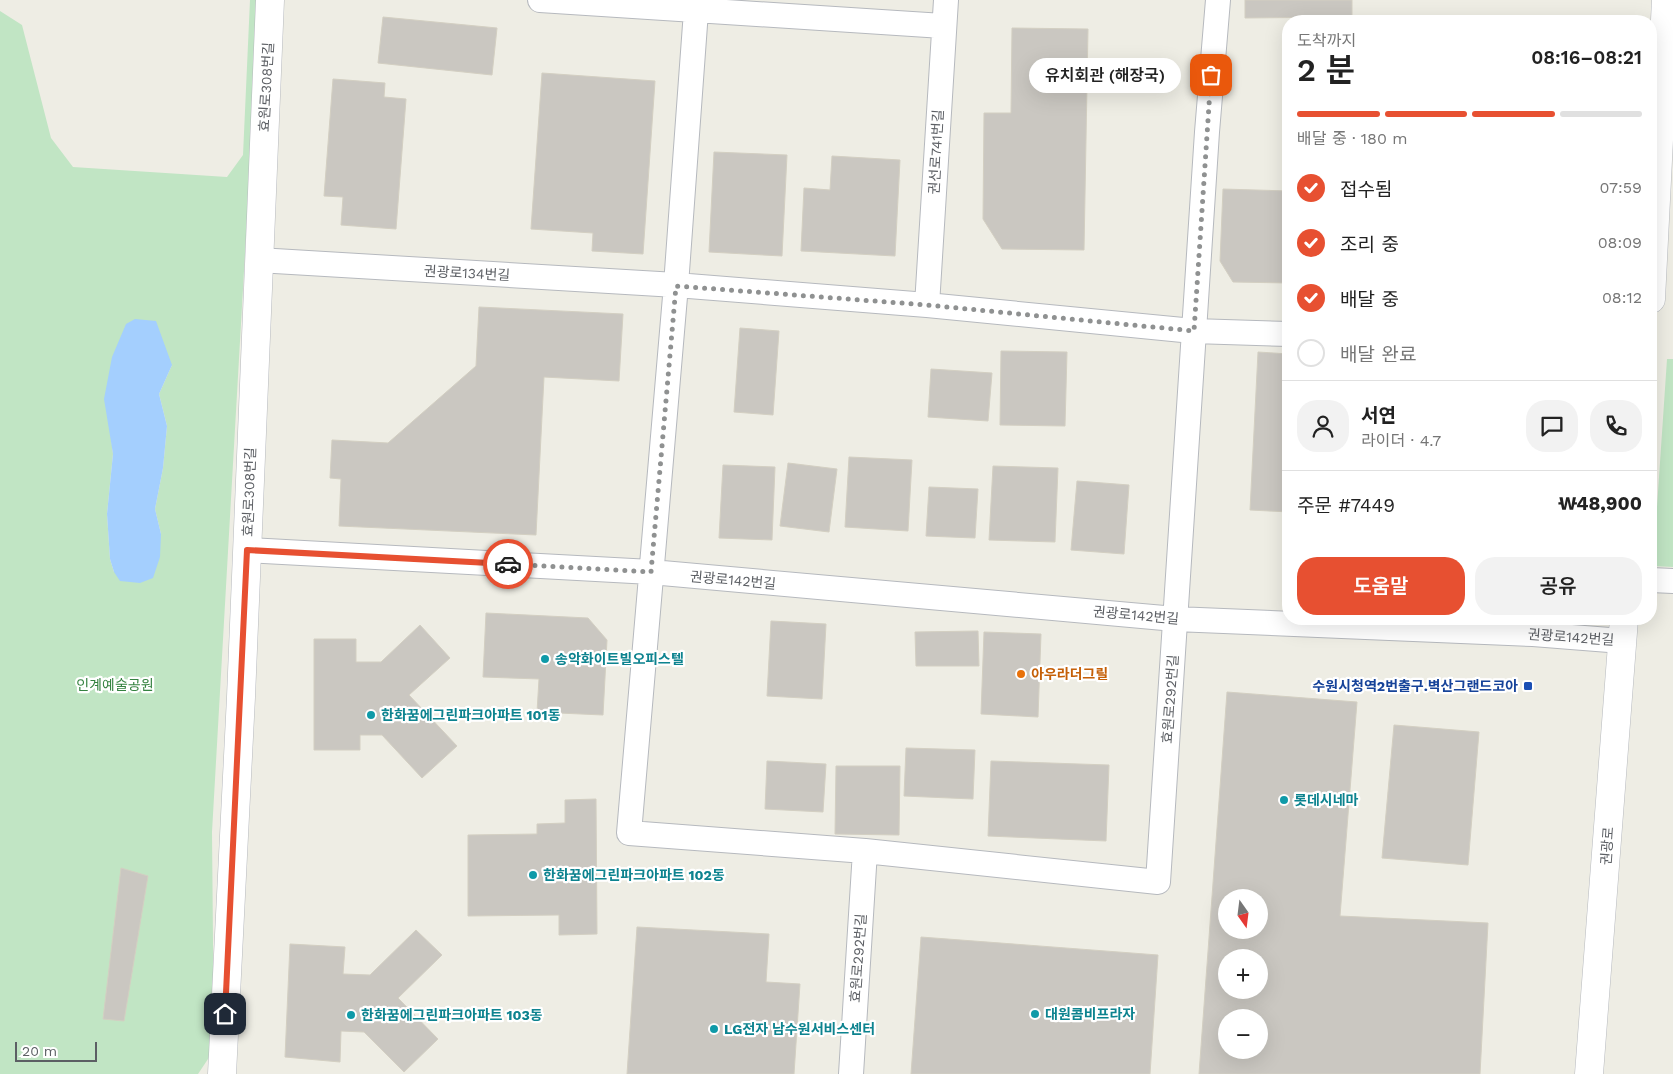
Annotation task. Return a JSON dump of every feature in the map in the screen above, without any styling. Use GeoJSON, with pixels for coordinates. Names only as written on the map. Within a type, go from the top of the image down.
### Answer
{"type":"FeatureCollection","features":[{"type":"Feature","properties":{"kind":"street","name":"효원로308번길"},"geometry":{"type":"LineString","coordinates":[[222,1074],[241,697],[270,0]]}},
{"type":"Feature","properties":{"kind":"street"},"geometry":{"type":"LineString","coordinates":[[540,0],[943,26]]}},
{"type":"Feature","properties":{"kind":"street","name":"권선로741번길"},"geometry":{"type":"LineString","coordinates":[[927,305],[946,0]]}},
{"type":"Feature","properties":{"kind":"street","name":"효원로292번길"},"geometry":{"type":"LineString","coordinates":[[851,1074],[865,851],[1158,882],[1207,132],[1218,0]]}},
{"type":"Feature","properties":{"kind":"street"},"geometry":{"type":"LineString","coordinates":[[1657,179],[1666,0]]}},
{"type":"Feature","properties":{"kind":"street"},"geometry":{"type":"LineString","coordinates":[[696,11],[676,286],[629,833],[865,851]]}},
{"type":"Feature","properties":{"kind":"street","name":"권광로134번길"},"geometry":{"type":"LineString","coordinates":[[258,260],[676,286],[927,305],[1194,331],[1282,334]]}},
{"type":"Feature","properties":{"kind":"street","name":"권광로142번길"},"geometry":{"type":"LineString","coordinates":[[247,550],[651,572],[1175,619],[1282,624]]}},
{"type":"Feature","properties":{"kind":"street"},"geometry":{"type":"LineString","coordinates":[[1657,580],[1673,581]]}},
{"type":"Feature","properties":{"kind":"street","name":"권광로142번길"},"geometry":{"type":"LineString","coordinates":[[1315,625],[1524,634],[1623,630]]}},
{"type":"Feature","properties":{"kind":"street","name":"권광로"},"geometry":{"type":"LineString","coordinates":[[1590,1068],[1623,630]]}},
{"type":"Feature","properties":{"kind":"green space","name":"인계예술공원"},"geometry":{"type":"Polygon","coordinates":[[[250,0],[256,0],[248,201],[212,832],[214,1050],[198,1074],[0,1074],[0,11],[22,25],[51,138],[73,167],[227,177],[243,155],[250,0]],[[172,365],[110,429],[113,454],[107,514],[110,559],[114,572],[161,534],[155,509],[163,468],[167,426],[159,394],[172,365]]]}},
{"type":"Feature","properties":{"kind":"green space"},"geometry":{"type":"Polygon","coordinates":[[[1667,359],[1673,359],[1673,567],[1657,566],[1657,507],[1667,359]]]}},
{"type":"Feature","properties":{"kind":"water"},"geometry":{"type":"Polygon","coordinates":[[[135,319],[156,321],[172,365],[159,394],[167,426],[163,468],[155,509],[161,534],[160,557],[153,578],[140,583],[120,581],[114,572],[110,559],[107,514],[113,454],[104,399],[112,357],[126,324],[135,319]]]}},
{"type":"Feature","properties":{"kind":"building"},"geometry":{"type":"Polygon","coordinates":[[[1245,0],[1352,0],[1352,15],[1282,15],[1282,18],[1245,18],[1245,0]]]}},
{"type":"Feature","properties":{"kind":"building"},"geometry":{"type":"Polygon","coordinates":[[[383,17],[497,28],[492,75],[378,63],[383,17]]]}},
{"type":"Feature","properties":{"kind":"building"},"geometry":{"type":"Polygon","coordinates":[[[1012,28],[1088,29],[1084,250],[1002,249],[983,219],[984,113],[1011,113],[1012,28]]]}},
{"type":"Feature","properties":{"kind":"building"},"geometry":{"type":"Polygon","coordinates":[[[542,73],[655,81],[643,254],[592,251],[593,233],[531,229],[542,73]]]}},
{"type":"Feature","properties":{"kind":"building"},"geometry":{"type":"Polygon","coordinates":[[[333,79],[385,83],[384,97],[406,99],[396,229],[341,225],[343,197],[324,196],[333,79]]]}},
{"type":"Feature","properties":{"kind":"building"},"geometry":{"type":"Polygon","coordinates":[[[714,152],[787,155],[782,256],[709,252],[714,152]]]}},
{"type":"Feature","properties":{"kind":"building"},"geometry":{"type":"Polygon","coordinates":[[[832,156],[900,160],[895,256],[801,251],[804,188],[830,190],[832,156]]]}},
{"type":"Feature","properties":{"kind":"building"},"geometry":{"type":"Polygon","coordinates":[[[1223,189],[1282,191],[1282,283],[1233,282],[1220,261],[1223,189]]]}},
{"type":"Feature","properties":{"kind":"building"},"geometry":{"type":"Polygon","coordinates":[[[479,307],[623,314],[619,381],[544,377],[536,535],[339,526],[341,479],[330,478],[332,440],[388,443],[476,366],[479,307]]]}},
{"type":"Feature","properties":{"kind":"building"},"geometry":{"type":"Polygon","coordinates":[[[740,328],[779,331],[773,415],[734,412],[740,328]]]}},
{"type":"Feature","properties":{"kind":"building"},"geometry":{"type":"Polygon","coordinates":[[[1001,351],[1067,352],[1065,426],[1000,425],[1001,351]]]}},
{"type":"Feature","properties":{"kind":"building"},"geometry":{"type":"Polygon","coordinates":[[[1258,352],[1282,354],[1282,512],[1250,510],[1258,352]]]}},
{"type":"Feature","properties":{"kind":"building"},"geometry":{"type":"Polygon","coordinates":[[[931,369],[992,373],[988,421],[928,417],[931,369]]]}},
{"type":"Feature","properties":{"kind":"building"},"geometry":{"type":"Polygon","coordinates":[[[849,457],[912,460],[908,531],[845,527],[849,457]]]}},
{"type":"Feature","properties":{"kind":"building"},"geometry":{"type":"Polygon","coordinates":[[[788,463],[837,469],[829,532],[780,526],[788,463]]]}},
{"type":"Feature","properties":{"kind":"building"},"geometry":{"type":"Polygon","coordinates":[[[723,465],[775,467],[772,540],[719,538],[723,465]]]}},
{"type":"Feature","properties":{"kind":"building"},"geometry":{"type":"Polygon","coordinates":[[[993,466],[1058,468],[1055,542],[989,540],[993,466]]]}},
{"type":"Feature","properties":{"kind":"building"},"geometry":{"type":"Polygon","coordinates":[[[1077,481],[1129,485],[1124,554],[1071,550],[1077,481]]]}},
{"type":"Feature","properties":{"kind":"building"},"geometry":{"type":"Polygon","coordinates":[[[929,487],[978,489],[975,538],[926,536],[929,487]]]}},
{"type":"Feature","properties":{"kind":"building","name":"송악화이트빌오피스텔"},"geometry":{"type":"Polygon","coordinates":[[[486,613],[588,618],[607,640],[603,715],[537,712],[539,679],[483,677],[486,613]]]}},
{"type":"Feature","properties":{"kind":"building"},"geometry":{"type":"Polygon","coordinates":[[[771,621],[826,624],[822,699],[767,696],[771,621]]]}},
{"type":"Feature","properties":{"kind":"building","name":"한화꿈에그린파크아파트 101동"},"geometry":{"type":"Polygon","coordinates":[[[420,625],[450,658],[409,695],[457,746],[422,778],[382,735],[360,735],[360,750],[314,750],[314,639],[356,639],[356,662],[381,662],[420,625]]]}},
{"type":"Feature","properties":{"kind":"building"},"geometry":{"type":"Polygon","coordinates":[[[978,631],[979,666],[916,666],[915,632],[978,631]]]}},
{"type":"Feature","properties":{"kind":"building"},"geometry":{"type":"Polygon","coordinates":[[[984,632],[1041,634],[1038,717],[981,714],[984,632]]]}},
{"type":"Feature","properties":{"kind":"building","name":"롯데시네마"},"geometry":{"type":"Polygon","coordinates":[[[1227,692],[1357,702],[1340,916],[1488,923],[1480,1074],[1199,1074],[1227,692]]]}},
{"type":"Feature","properties":{"kind":"building"},"geometry":{"type":"Polygon","coordinates":[[[1394,725],[1479,732],[1468,865],[1382,858],[1394,725]]]}},
{"type":"Feature","properties":{"kind":"building"},"geometry":{"type":"Polygon","coordinates":[[[906,748],[975,750],[973,799],[904,796],[906,748]]]}},
{"type":"Feature","properties":{"kind":"building"},"geometry":{"type":"Polygon","coordinates":[[[767,761],[826,764],[823,812],[765,809],[767,761]]]}},
{"type":"Feature","properties":{"kind":"building"},"geometry":{"type":"Polygon","coordinates":[[[991,761],[1109,765],[1106,841],[988,836],[991,761]]]}},
{"type":"Feature","properties":{"kind":"building"},"geometry":{"type":"Polygon","coordinates":[[[836,766],[900,766],[899,835],[835,834],[836,766]]]}},
{"type":"Feature","properties":{"kind":"building","name":"한화꿈에그린파크아파트 102동"},"geometry":{"type":"Polygon","coordinates":[[[596,799],[597,934],[559,935],[559,915],[468,916],[468,835],[537,834],[537,824],[565,823],[565,800],[596,799]]]}},
{"type":"Feature","properties":{"kind":"building"},"geometry":{"type":"Polygon","coordinates":[[[121,868],[148,876],[124,1021],[103,1019],[121,868]]]}},
{"type":"Feature","properties":{"kind":"building","name":"LG전자 남수원서비스센터"},"geometry":{"type":"Polygon","coordinates":[[[637,927],[769,934],[766,982],[800,984],[794,1074],[627,1074],[637,927]]]}},
{"type":"Feature","properties":{"kind":"building","name":"한화꿈에그린파크아파트 103동"},"geometry":{"type":"Polygon","coordinates":[[[416,930],[442,955],[398,998],[438,1039],[404,1072],[364,1032],[341,1031],[340,1062],[285,1057],[290,944],[345,947],[343,974],[370,975],[416,930]]]}},
{"type":"Feature","properties":{"kind":"building","name":"대원콤비프라자"},"geometry":{"type":"Polygon","coordinates":[[[921,937],[1158,955],[1150,1074],[911,1074],[921,937]]]}},
{"type":"Feature","properties":{"kind":"way so far"},"geometry":{"type":"LineString","coordinates":[[508,564],[651,572],[676,286],[927,305],[1194,331],[1211,75]]}},
{"type":"Feature","properties":{"kind":"place","name":"유치회관 (해장국)"},"geometry":{"type":"Point","coordinates":[1211,75]}},
{"type":"Feature","properties":{"kind":"place","name":"송악화이트빌오피스텔"},"geometry":{"type":"Point","coordinates":[545,659]}},
{"type":"Feature","properties":{"kind":"place","name":"아우라더그릴"},"geometry":{"type":"Point","coordinates":[1021,674]}},
{"type":"Feature","properties":{"kind":"place","name":"수원시청역2번출구.벽산그랜드코아"},"geometry":{"type":"Point","coordinates":[1528,686]}},
{"type":"Feature","properties":{"kind":"place","name":"한화꿈에그린파크아파트 101동"},"geometry":{"type":"Point","coordinates":[371,715]}},
{"type":"Feature","properties":{"kind":"place","name":"롯데시네마"},"geometry":{"type":"Point","coordinates":[1284,800]}},
{"type":"Feature","properties":{"kind":"place","name":"한화꿈에그린파크아파트 102동"},"geometry":{"type":"Point","coordinates":[533,875]}},
{"type":"Feature","properties":{"kind":"place","name":"대원콤비프라자"},"geometry":{"type":"Point","coordinates":[1035,1014]}},
{"type":"Feature","properties":{"kind":"place","name":"한화꿈에그린파크아파트 103동"},"geometry":{"type":"Point","coordinates":[351,1015]}},
{"type":"Feature","properties":{"kind":"place","name":"LG전자 남수원서비스센터"},"geometry":{"type":"Point","coordinates":[714,1029]}},
{"type":"Feature","properties":{"kind":"route"},"geometry":{"type":"LineString","coordinates":[[225,1014],[247,550],[508,564]]}}]}
